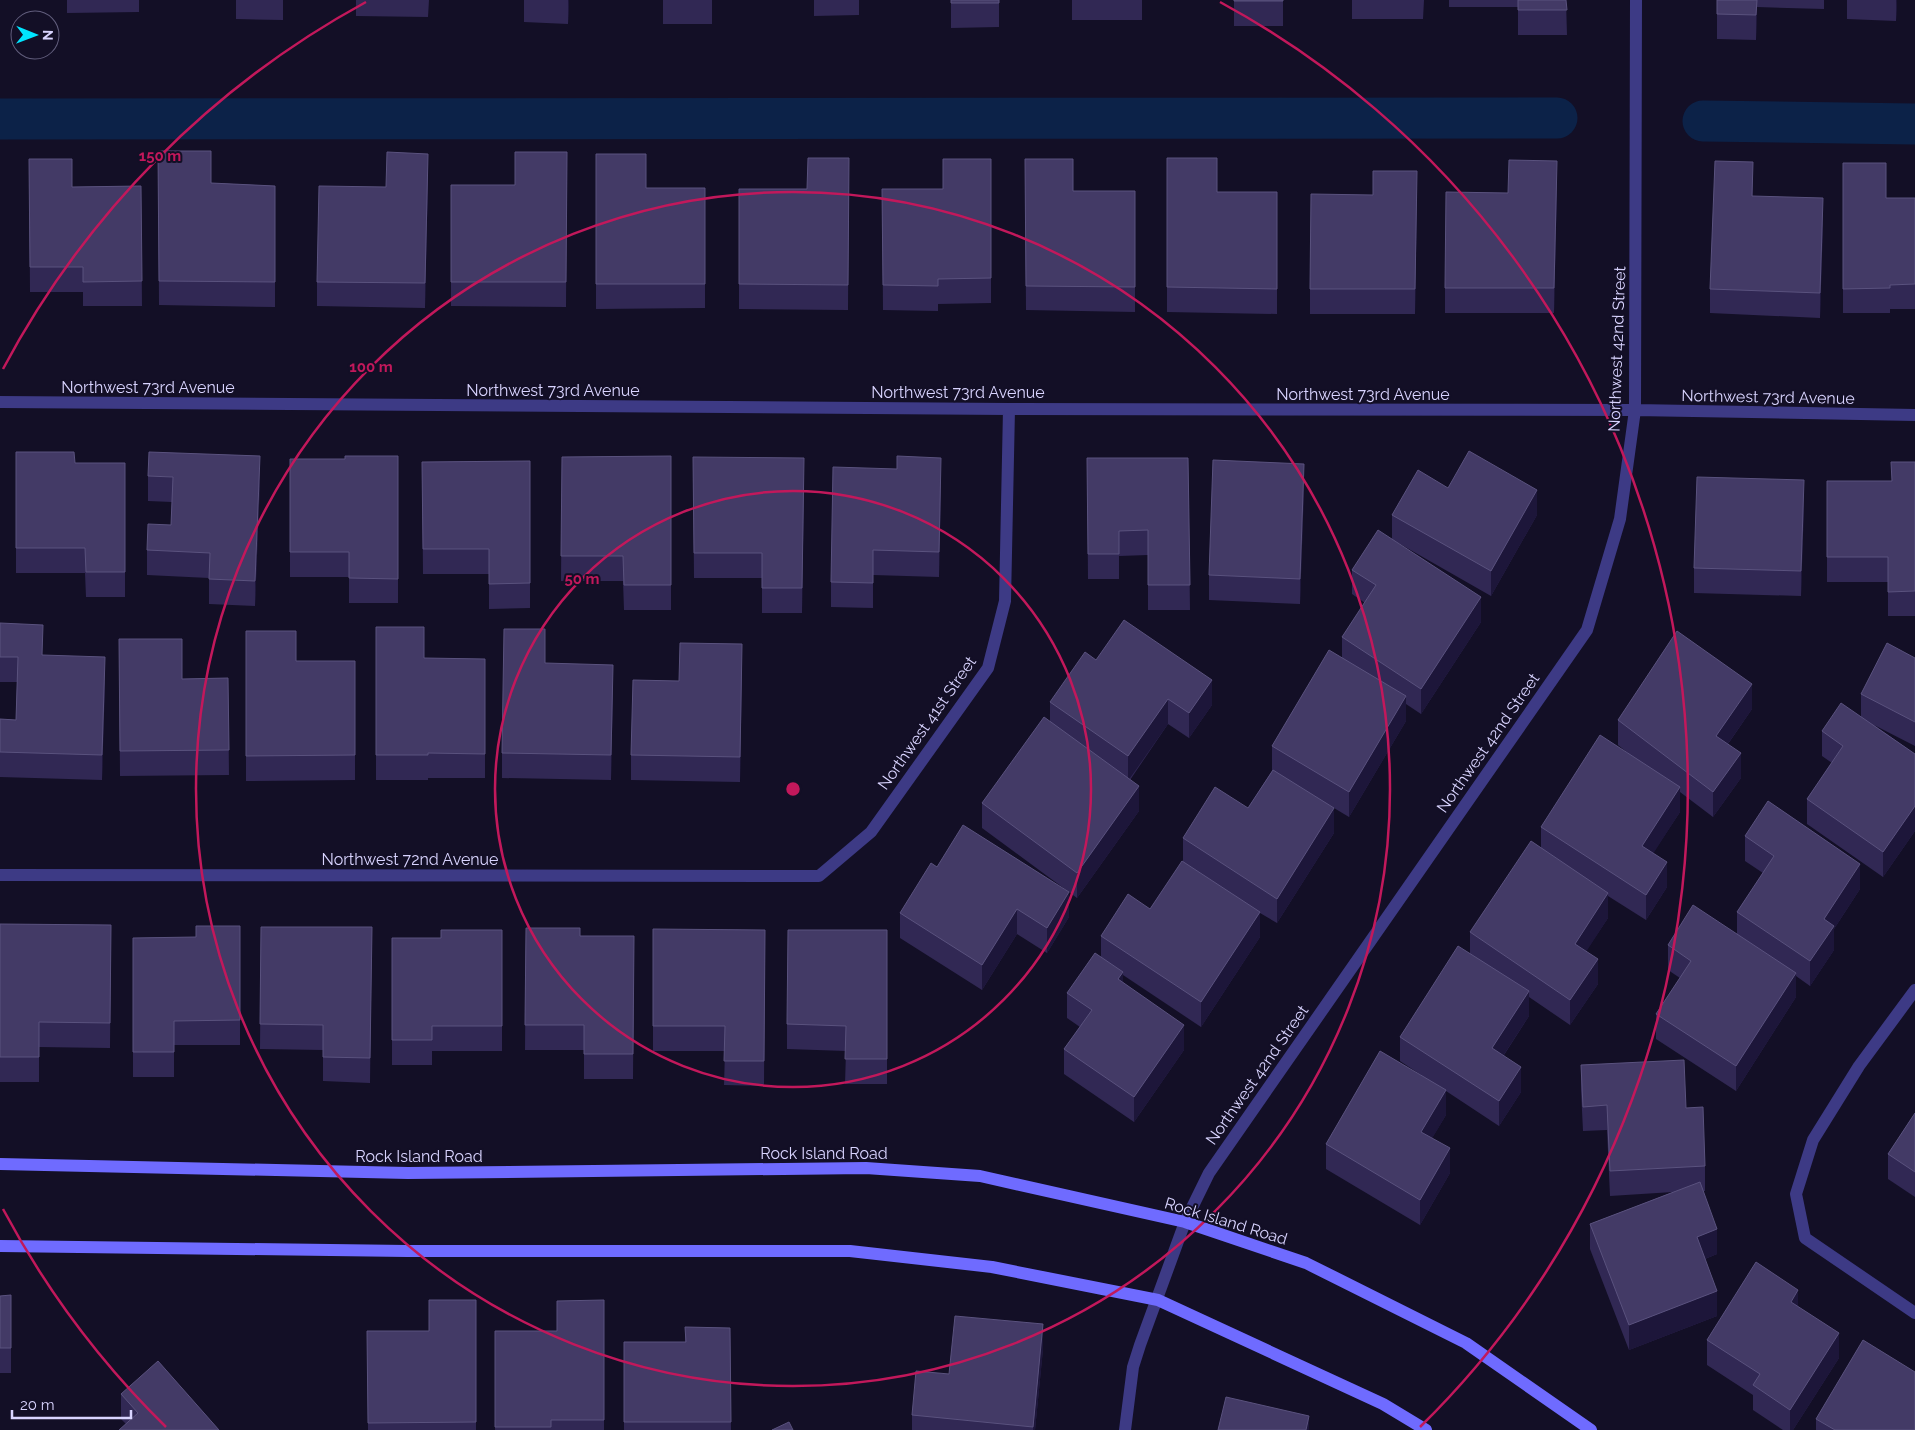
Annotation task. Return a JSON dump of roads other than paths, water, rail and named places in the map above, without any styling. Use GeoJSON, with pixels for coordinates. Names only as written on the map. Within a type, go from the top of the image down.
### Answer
{"type":"FeatureCollection","features":[{"type":"Feature","properties":{"kind":"main road","name":"Rock Island Road"},"geometry":{"type":"LineString","coordinates":[[0,1164],[408,1174],[866,1168],[980,1176],[1185,1222],[1306,1263],[1466,1343],[1590,1430]]}},
{"type":"Feature","properties":{"kind":"main road"},"geometry":{"type":"LineString","coordinates":[[0,1246],[407,1251],[850,1251],[992,1266],[1158,1300],[1383,1404],[1426,1430]]}},
{"type":"Feature","properties":{"kind":"street","name":"Northwest 42nd Street"},"geometry":{"type":"LineString","coordinates":[[1125,1430],[1133,1367],[1185,1222],[1209,1173],[1587,630],[1620,519],[1635,410],[1636,0]]}},
{"type":"Feature","properties":{"kind":"street","name":"Northwest 73rd Avenue"},"geometry":{"type":"LineString","coordinates":[[0,402],[1009,409],[1635,410],[1915,415]]}},
{"type":"Feature","properties":{"kind":"street","name":"Northwest 41st Street"},"geometry":{"type":"LineString","coordinates":[[819,876],[871,832],[988,668],[1005,601],[1009,409]]}},
{"type":"Feature","properties":{"kind":"street","name":"Northwest 72nd Avenue"},"geometry":{"type":"LineString","coordinates":[[0,875],[819,876]]}},
{"type":"Feature","properties":{"kind":"street"},"geometry":{"type":"LineString","coordinates":[[1915,990],[1859,1066],[1813,1140],[1796,1194],[1805,1238],[1915,1313]]}},
{"type":"Feature","properties":{"kind":"waterway"},"geometry":{"type":"LineString","coordinates":[[0,119],[1557,118]]}},
{"type":"Feature","properties":{"kind":"waterway"},"geometry":{"type":"LineString","coordinates":[[1703,121],[1915,124]]}}]}
